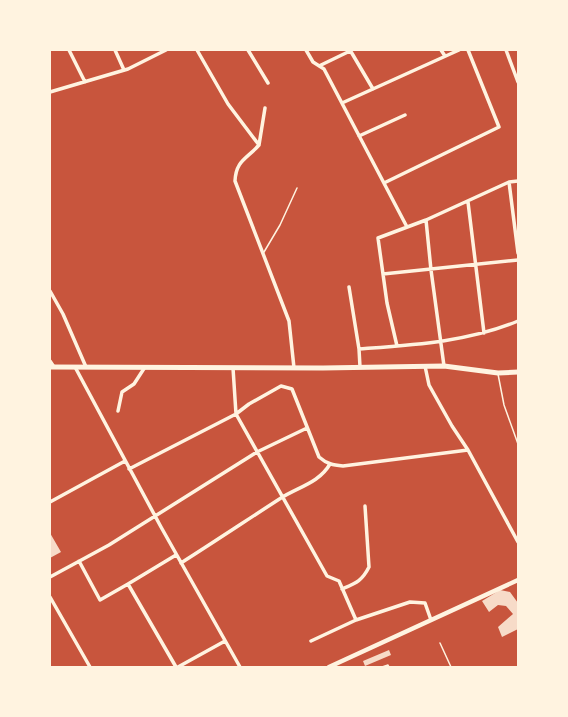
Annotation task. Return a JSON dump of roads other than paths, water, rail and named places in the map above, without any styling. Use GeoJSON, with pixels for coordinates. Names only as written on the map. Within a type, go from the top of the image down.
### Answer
{"type":"FeatureCollection","features":[{"type":"Feature","properties":{"kind":"main road"},"geometry":{"type":"LineString","coordinates":[[52,367],[294,368],[444,366],[498,373],[518,372]]}},
{"type":"Feature","properties":{"kind":"street"},"geometry":{"type":"LineString","coordinates":[[69,50],[85,82]]}},
{"type":"Feature","properties":{"kind":"street"},"geometry":{"type":"LineString","coordinates":[[115,50],[124,70]]}},
{"type":"Feature","properties":{"kind":"street"},"geometry":{"type":"LineString","coordinates":[[50,92],[124,70],[166,50]]}},
{"type":"Feature","properties":{"kind":"street"},"geometry":{"type":"LineString","coordinates":[[197,50],[228,104],[260,145]]}},
{"type":"Feature","properties":{"kind":"street"},"geometry":{"type":"LineString","coordinates":[[248,50],[268,83]]}},
{"type":"Feature","properties":{"kind":"street"},"geometry":{"type":"LineString","coordinates":[[306,50],[313,62],[324,69],[407,227]]}},
{"type":"Feature","properties":{"kind":"street"},"geometry":{"type":"LineString","coordinates":[[319,66],[350,50],[373,89]]}},
{"type":"Feature","properties":{"kind":"street"},"geometry":{"type":"LineString","coordinates":[[441,50],[445,56]]}},
{"type":"Feature","properties":{"kind":"street"},"geometry":{"type":"LineString","coordinates":[[342,103],[459,50]]}},
{"type":"Feature","properties":{"kind":"street"},"geometry":{"type":"LineString","coordinates":[[384,183],[499,127],[468,50]]}},
{"type":"Feature","properties":{"kind":"street"},"geometry":{"type":"LineString","coordinates":[[506,50],[518,82]]}},
{"type":"Feature","properties":{"kind":"street"},"geometry":{"type":"LineString","coordinates":[[265,108],[260,145],[238,164],[235,174],[235,181],[289,321],[294,368]]}},
{"type":"Feature","properties":{"kind":"street"},"geometry":{"type":"LineString","coordinates":[[359,136],[405,115]]}},
{"type":"Feature","properties":{"kind":"street"},"geometry":{"type":"LineString","coordinates":[[397,346],[387,303],[378,238],[426,220],[509,182],[518,181]]}},
{"type":"Feature","properties":{"kind":"street"},"geometry":{"type":"LineString","coordinates":[[509,182],[518,253]]}},
{"type":"Feature","properties":{"kind":"street"},"geometry":{"type":"LineString","coordinates":[[468,202],[484,333]]}},
{"type":"Feature","properties":{"kind":"street"},"geometry":{"type":"LineString","coordinates":[[426,220],[444,366]]}},
{"type":"Feature","properties":{"kind":"street"},"geometry":{"type":"LineString","coordinates":[[383,274],[518,260]]}},
{"type":"Feature","properties":{"kind":"street"},"geometry":{"type":"LineString","coordinates":[[349,288],[359,349],[360,367]]}},
{"type":"Feature","properties":{"kind":"street"},"geometry":{"type":"LineString","coordinates":[[50,291],[63,314],[86,367]]}},
{"type":"Feature","properties":{"kind":"street"},"geometry":{"type":"LineString","coordinates":[[359,349],[442,342],[484,333],[518,320]]}},
{"type":"Feature","properties":{"kind":"street"},"geometry":{"type":"LineString","coordinates":[[50,361],[52,367]]}},
{"type":"Feature","properties":{"kind":"street"},"geometry":{"type":"LineString","coordinates":[[425,366],[429,385],[452,426],[468,450],[518,542]]}},
{"type":"Feature","properties":{"kind":"street"},"geometry":{"type":"LineString","coordinates":[[75,367],[154,516],[240,667]]}},
{"type":"Feature","properties":{"kind":"street"},"geometry":{"type":"LineString","coordinates":[[118,411],[122,392],[134,384],[145,367]]}},
{"type":"Feature","properties":{"kind":"street"},"geometry":{"type":"LineString","coordinates":[[233,368],[236,414],[327,576],[339,582],[356,620]]}},
{"type":"Feature","properties":{"kind":"street"},"geometry":{"type":"LineString","coordinates":[[129,469],[236,414],[249,404],[281,386],[292,390],[319,457],[330,464],[344,466],[468,450]]}},
{"type":"Feature","properties":{"kind":"street"},"geometry":{"type":"LineString","coordinates":[[50,576],[109,545],[257,452],[307,428]]}},
{"type":"Feature","properties":{"kind":"street"},"geometry":{"type":"LineString","coordinates":[[50,502],[125,461]]}},
{"type":"Feature","properties":{"kind":"street"},"geometry":{"type":"LineString","coordinates":[[181,563],[283,497],[320,477],[326,472],[330,464]]}},
{"type":"Feature","properties":{"kind":"street"},"geometry":{"type":"LineString","coordinates":[[342,589],[360,581],[369,567],[364,506]]}},
{"type":"Feature","properties":{"kind":"street"},"geometry":{"type":"LineString","coordinates":[[78,561],[100,600],[176,555]]}},
{"type":"Feature","properties":{"kind":"street"},"geometry":{"type":"LineString","coordinates":[[329,667],[518,580]]}},
{"type":"Feature","properties":{"kind":"street"},"geometry":{"type":"LineString","coordinates":[[128,584],[177,667],[225,641]]}},
{"type":"Feature","properties":{"kind":"street"},"geometry":{"type":"LineString","coordinates":[[50,597],[90,667]]}},
{"type":"Feature","properties":{"kind":"street"},"geometry":{"type":"LineString","coordinates":[[311,641],[356,620],[410,602],[425,603],[431,620]]}},
{"type":"Feature","properties":{"kind":"lane"},"geometry":{"type":"LineString","coordinates":[[263,254],[280,224],[297,188]]}},
{"type":"Feature","properties":{"kind":"lane"},"geometry":{"type":"LineString","coordinates":[[498,373],[504,405],[518,444]]}},
{"type":"Feature","properties":{"kind":"lane"},"geometry":{"type":"LineString","coordinates":[[440,643],[451,667]]}},
{"type":"Feature","properties":{"kind":"lane"},"geometry":{"type":"LineString","coordinates":[[382,667],[388,665],[389,667]]}}]}
